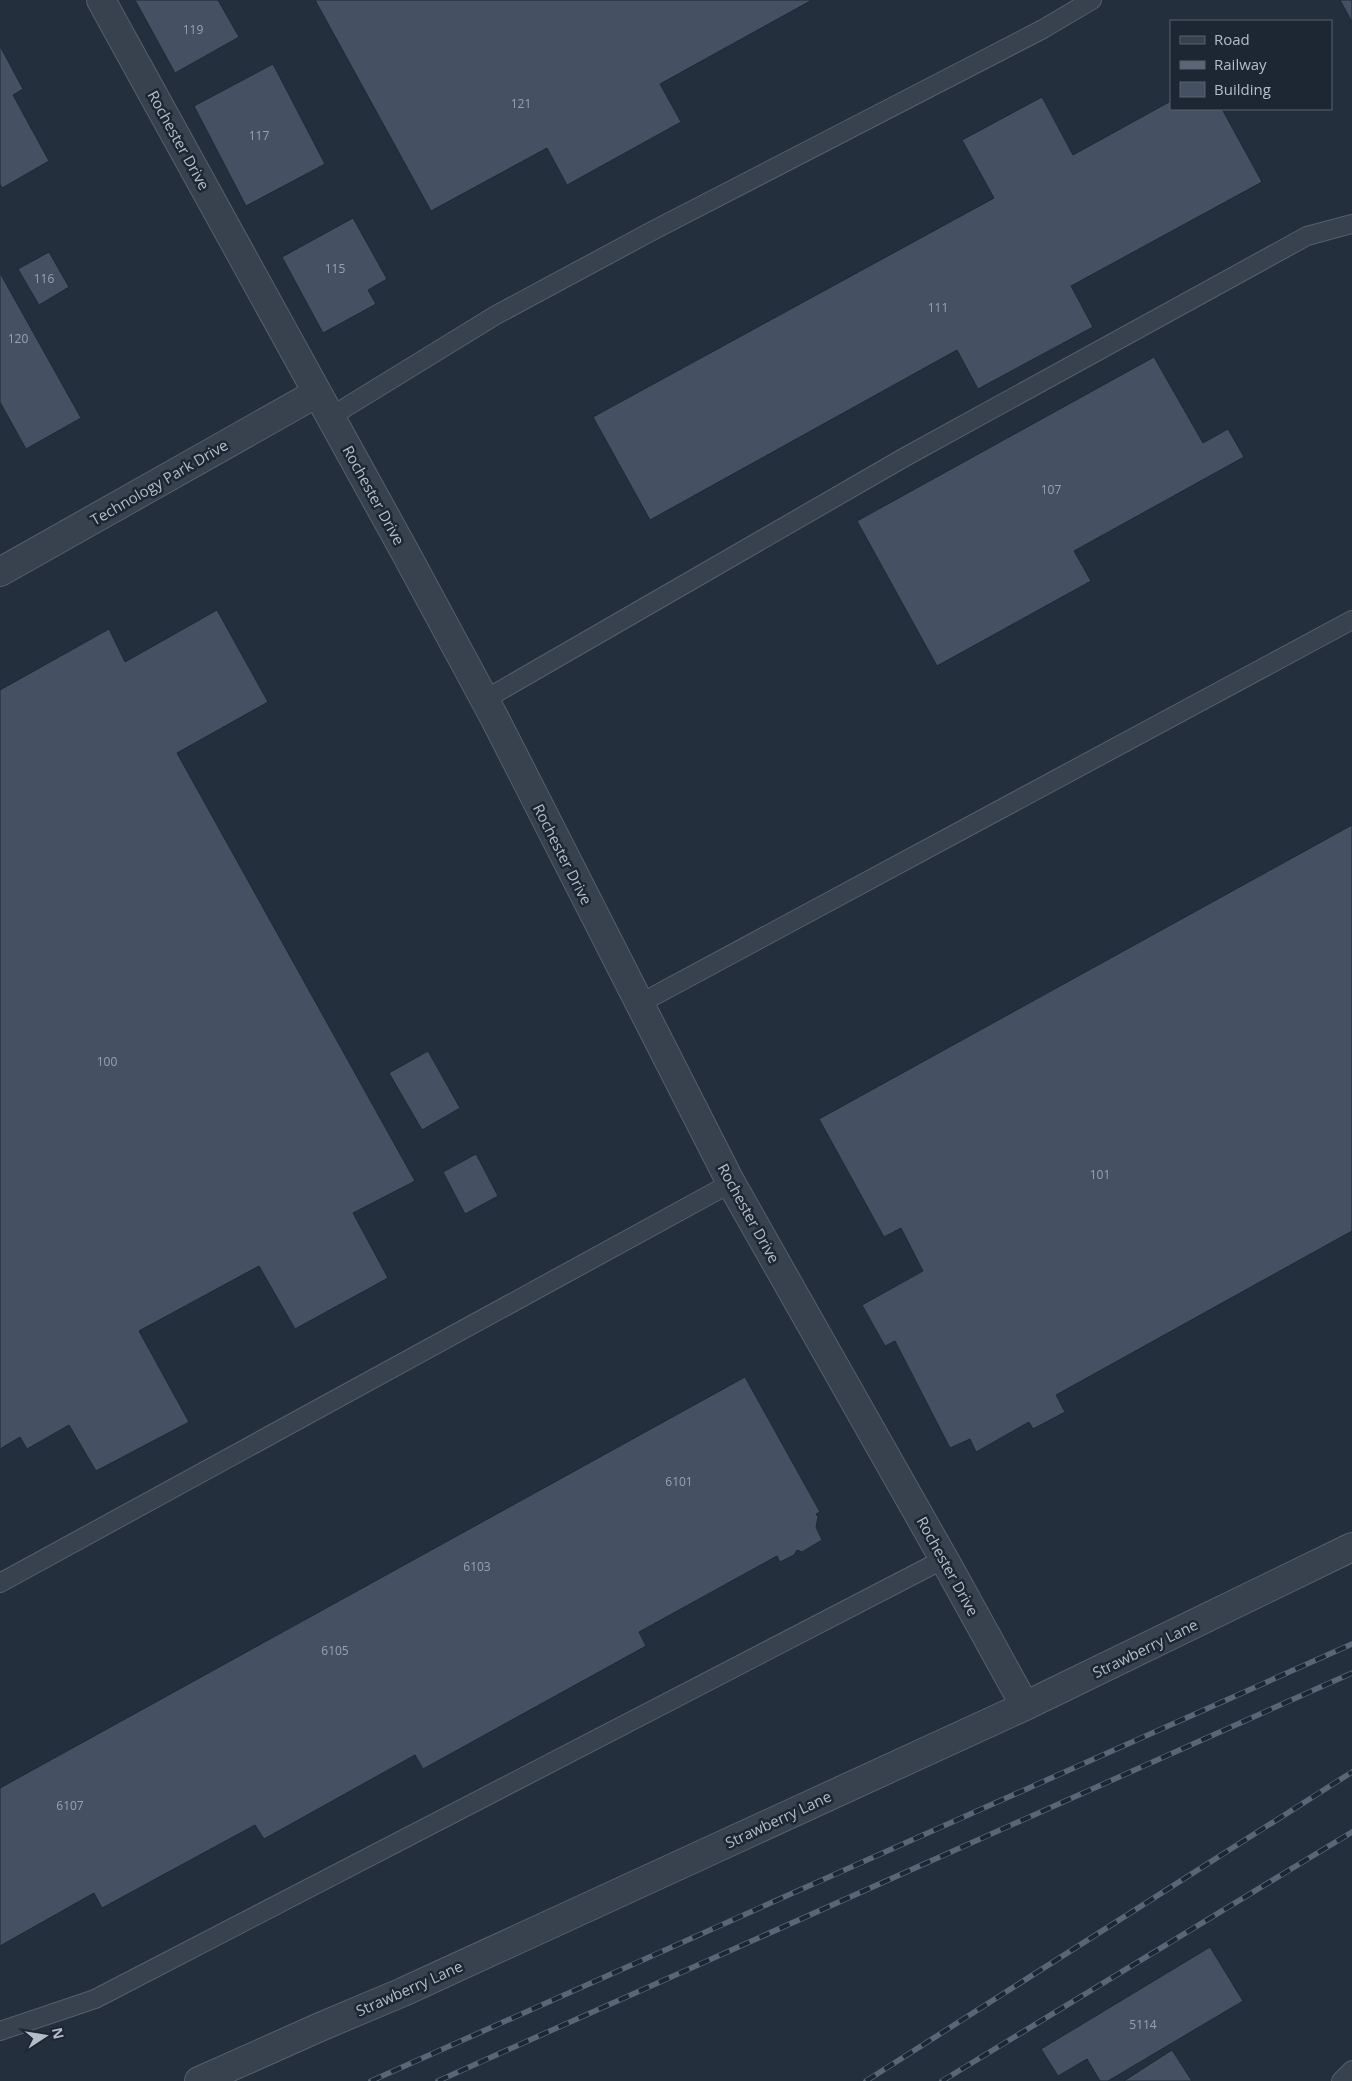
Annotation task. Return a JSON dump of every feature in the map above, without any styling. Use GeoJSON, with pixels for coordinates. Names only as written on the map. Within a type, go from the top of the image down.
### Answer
{"type":"FeatureCollection","features":[{"type":"Feature","properties":{"kind":"street","name":"Rochester Drive"},"geometry":{"type":"LineString","coordinates":[[102,0],[405,552],[484,700],[731,1182],[1025,1706]]}},
{"type":"Feature","properties":{"kind":"street","name":"Technology Park Drive"},"geometry":{"type":"LineString","coordinates":[[0,572],[317,393]]}},
{"type":"Feature","properties":{"kind":"street","name":"Strawberry Lane"},"geometry":{"type":"LineString","coordinates":[[198,2081],[403,1992],[1025,1706],[1352,1547]]}},
{"type":"Feature","properties":{"kind":"lane"},"geometry":{"type":"LineString","coordinates":[[330,418],[496,315],[1043,28],[1092,0]]}},
{"type":"Feature","properties":{"kind":"lane"},"geometry":{"type":"LineString","coordinates":[[484,700],[958,428],[1307,236],[1352,224]]}},
{"type":"Feature","properties":{"kind":"lane"},"geometry":{"type":"LineString","coordinates":[[639,1004],[1352,620]]}},
{"type":"Feature","properties":{"kind":"lane"},"geometry":{"type":"LineString","coordinates":[[0,1583],[731,1182]]}},
{"type":"Feature","properties":{"kind":"lane"},"geometry":{"type":"LineString","coordinates":[[0,2031],[95,2000],[944,1559]]}},
{"type":"Feature","properties":{"kind":"lane"},"geometry":{"type":"LineString","coordinates":[[1341,2081],[1352,2070]]}},
{"type":"Feature","properties":{"kind":"building"},"geometry":{"type":"Polygon","coordinates":[[[135,0],[218,0],[239,37],[175,73],[135,0]]]}},
{"type":"Feature","properties":{"kind":"building"},"geometry":{"type":"Polygon","coordinates":[[[315,0],[812,0],[660,84],[681,122],[567,185],[547,148],[431,211],[315,0]]]}},
{"type":"Feature","properties":{"kind":"building"},"geometry":{"type":"Polygon","coordinates":[[[1340,0],[1352,0],[1352,22],[1340,0]]]}},
{"type":"Feature","properties":{"kind":"building"},"geometry":{"type":"Polygon","coordinates":[[[0,46],[23,89],[13,95],[49,161],[2,188],[0,184],[0,46]]]}},
{"type":"Feature","properties":{"kind":"building"},"geometry":{"type":"Polygon","coordinates":[[[273,64],[325,164],[246,206],[194,106],[273,64]]]}},
{"type":"Feature","properties":{"kind":"building"},"geometry":{"type":"Polygon","coordinates":[[[1042,97],[1073,155],[1170,102],[1170,110],[1223,110],[1262,182],[1071,286],[1093,327],[978,389],[957,350],[650,520],[593,417],[994,198],[962,140],[1042,97]]]}},
{"type":"Feature","properties":{"kind":"building"},"geometry":{"type":"Polygon","coordinates":[[[353,218],[387,279],[368,290],[376,304],[323,333],[282,257],[353,218]]]}},
{"type":"Feature","properties":{"kind":"building"},"geometry":{"type":"Polygon","coordinates":[[[49,252],[69,287],[39,305],[18,269],[49,252]]]}},
{"type":"Feature","properties":{"kind":"building"},"geometry":{"type":"Polygon","coordinates":[[[0,273],[81,418],[26,449],[0,402],[0,273]]]}},
{"type":"Feature","properties":{"kind":"building"},"geometry":{"type":"Polygon","coordinates":[[[1154,357],[1203,443],[1228,429],[1244,457],[1074,551],[1091,581],[937,666],[857,521],[1154,357]]]}},
{"type":"Feature","properties":{"kind":"building"},"geometry":{"type":"Polygon","coordinates":[[[217,610],[268,702],[177,753],[415,1181],[353,1213],[388,1278],[295,1329],[259,1266],[139,1331],[189,1422],[96,1471],[69,1425],[27,1449],[20,1437],[0,1449],[0,690],[109,629],[125,662],[217,610]]]}},
{"type":"Feature","properties":{"kind":"building"},"geometry":{"type":"Polygon","coordinates":[[[1352,825],[1352,1231],[1056,1395],[1065,1412],[1033,1429],[1029,1422],[976,1452],[970,1439],[950,1448],[895,1341],[885,1346],[862,1305],[923,1271],[901,1228],[884,1237],[819,1119],[1352,825]]]}},
{"type":"Feature","properties":{"kind":"building"},"geometry":{"type":"Polygon","coordinates":[[[428,1051],[460,1108],[422,1130],[389,1073],[428,1051]]]}},
{"type":"Feature","properties":{"kind":"building"},"geometry":{"type":"Polygon","coordinates":[[[476,1154],[498,1196],[465,1214],[443,1172],[476,1154]]]}},
{"type":"Feature","properties":{"kind":"building"},"geometry":{"type":"Polygon","coordinates":[[[745,1377],[820,1512],[816,1514],[818,1517],[816,1527],[822,1540],[802,1552],[797,1550],[794,1555],[780,1562],[777,1556],[639,1632],[646,1646],[423,1769],[415,1755],[264,1839],[255,1825],[102,1908],[94,1893],[0,1946],[0,1788],[745,1377]]]}},
{"type":"Feature","properties":{"kind":"building"},"geometry":{"type":"Polygon","coordinates":[[[1210,1947],[1243,2001],[1108,2081],[1100,2081],[1087,2059],[1058,2076],[1041,2049],[1210,1947]]]}},
{"type":"Feature","properties":{"kind":"building"},"geometry":{"type":"Polygon","coordinates":[[[1172,2050],[1192,2081],[1124,2081],[1144,2068],[1172,2050]]]}},
{"type":"Feature","properties":{"kind":"railway"},"geometry":{"type":"LineString","coordinates":[[371,2081],[1352,1644]]}},
{"type":"Feature","properties":{"kind":"railway"},"geometry":{"type":"LineString","coordinates":[[438,2081],[1352,1673]]}},
{"type":"Feature","properties":{"kind":"railway"},"geometry":{"type":"LineString","coordinates":[[866,2081],[1352,1772]]}},
{"type":"Feature","properties":{"kind":"railway"},"geometry":{"type":"LineString","coordinates":[[942,2081],[1352,1832]]}}]}
